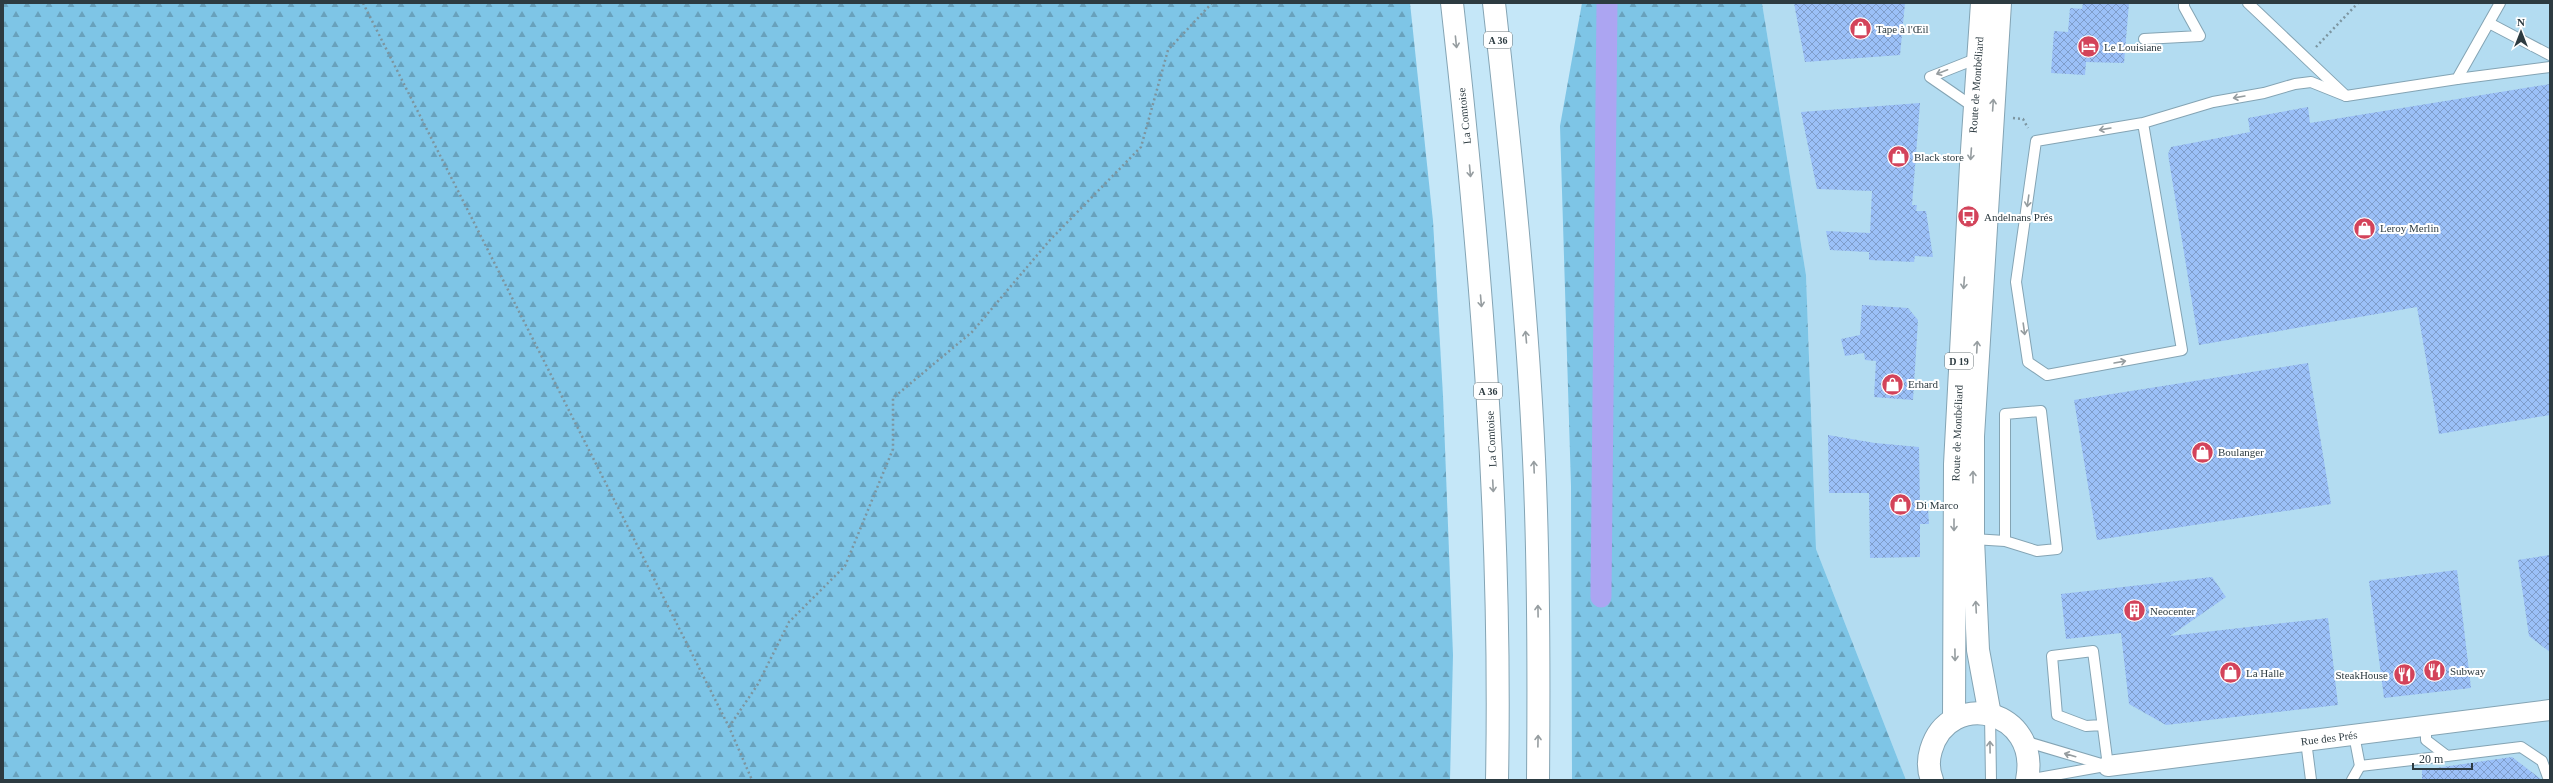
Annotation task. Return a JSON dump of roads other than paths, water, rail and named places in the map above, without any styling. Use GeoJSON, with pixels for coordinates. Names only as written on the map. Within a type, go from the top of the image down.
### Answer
{"type":"FeatureCollection","features":[{"type":"Feature","properties":{"kind":"main road","name":"La Comtoise"},"geometry":{"type":"LineString","coordinates":[[1452,3],[1476,239],[1490,414],[1498,631],[1497,780]]}},
{"type":"Feature","properties":{"kind":"main road","name":"A 36"},"geometry":{"type":"LineString","coordinates":[[1494,3],[1518,231],[1534,459],[1538,634],[1538,780]]}},
{"type":"Feature","properties":{"kind":"main road","name":"Route de Montbéliard"},"geometry":{"type":"LineString","coordinates":[[1982,3],[1978,58],[1984,112],[1978,327],[1973,436],[1973,539],[1978,650],[1990,714]]}},
{"type":"Feature","properties":{"kind":"main road","name":"Route de Montbéliard"},"geometry":{"type":"LineString","coordinates":[[1954,720],[1955,464],[1984,112],[2000,3]]}},
{"type":"Feature","properties":{"kind":"main road"},"geometry":{"type":"LineString","coordinates":[[1932,780],[1929,757],[1933,742],[1942,729],[1954,720],[1978,714],[1990,714],[2004,720],[2015,729],[2024,741],[2029,760],[2027,780]]}},
{"type":"Feature","properties":{"kind":"street","name":"Rue des Prés"},"geometry":{"type":"LineString","coordinates":[[2108,766],[2550,710]]}},
{"type":"Feature","properties":{"kind":"lane"},"geometry":{"type":"LineString","coordinates":[[2144,39],[2200,36],[2184,7],[2184,3]]}},
{"type":"Feature","properties":{"kind":"lane"},"geometry":{"type":"LineString","coordinates":[[2457,79],[2500,3]]}},
{"type":"Feature","properties":{"kind":"lane"},"geometry":{"type":"LineString","coordinates":[[2250,4],[2346,96]]}},
{"type":"Feature","properties":{"kind":"lane"},"geometry":{"type":"LineString","coordinates":[[2489,24],[2550,56]]}},
{"type":"Feature","properties":{"kind":"lane"},"geometry":{"type":"LineString","coordinates":[[1978,58],[1930,77],[1984,112]]}},
{"type":"Feature","properties":{"kind":"lane"},"geometry":{"type":"LineString","coordinates":[[2143,123],[2182,350],[2046,375],[2028,362],[2016,282],[2036,141],[2143,123],[2214,102],[2264,93],[2311,82],[2346,96],[2457,79],[2550,67]]}},
{"type":"Feature","properties":{"kind":"lane"},"geometry":{"type":"LineString","coordinates":[[1973,539],[2006,541],[2037,552],[2057,549],[2041,411],[2006,414],[2006,541]]}},
{"type":"Feature","properties":{"kind":"lane"},"geometry":{"type":"LineString","coordinates":[[2102,725],[2086,726],[2057,714],[2052,656],[2093,651],[2108,766]]}},
{"type":"Feature","properties":{"kind":"lane"},"geometry":{"type":"LineString","coordinates":[[1990,714],[1991,780]]}},
{"type":"Feature","properties":{"kind":"lane"},"geometry":{"type":"LineString","coordinates":[[2426,726],[2426,740],[2447,756]]}},
{"type":"Feature","properties":{"kind":"lane"},"geometry":{"type":"LineString","coordinates":[[2352,780],[2360,766],[2354,735]]}},
{"type":"Feature","properties":{"kind":"lane"},"geometry":{"type":"LineString","coordinates":[[2024,741],[2108,766]]}},
{"type":"Feature","properties":{"kind":"lane"},"geometry":{"type":"LineString","coordinates":[[2306,741],[2311,780]]}},
{"type":"Feature","properties":{"kind":"lane"},"geometry":{"type":"LineString","coordinates":[[2360,766],[2521,747],[2542,761],[2549,780]]}},
{"type":"Feature","properties":{"kind":"lane"},"geometry":{"type":"LineString","coordinates":[[2027,780],[2065,777],[2108,766]]}},
{"type":"Feature","properties":{"kind":"waterway"},"geometry":{"type":"LineString","coordinates":[[1601,597],[1607,3]]}},
{"type":"Feature","properties":{"kind":"place","name":"Tape à l'Œil"},"geometry":{"type":"Point","coordinates":[1861,29]}},
{"type":"Feature","properties":{"kind":"place","name":"Le Louisiane"},"geometry":{"type":"Point","coordinates":[2089,47]}},
{"type":"Feature","properties":{"kind":"place","name":"Black store"},"geometry":{"type":"Point","coordinates":[1899,157]}},
{"type":"Feature","properties":{"kind":"place","name":"Andelnans Prés"},"geometry":{"type":"Point","coordinates":[1968,217]}},
{"type":"Feature","properties":{"kind":"place","name":"Leroy Merlin"},"geometry":{"type":"Point","coordinates":[2365,228]}},
{"type":"Feature","properties":{"kind":"place","name":"Erhard"},"geometry":{"type":"Point","coordinates":[1893,384]}},
{"type":"Feature","properties":{"kind":"place","name":"Boulanger"},"geometry":{"type":"Point","coordinates":[2203,452]}},
{"type":"Feature","properties":{"kind":"place","name":"Di Marco"},"geometry":{"type":"Point","coordinates":[1900,505]}},
{"type":"Feature","properties":{"kind":"place","name":"Neocenter"},"geometry":{"type":"Point","coordinates":[2134,611]}},
{"type":"Feature","properties":{"kind":"place","name":"Subway"},"geometry":{"type":"Point","coordinates":[2435,671]}},
{"type":"Feature","properties":{"kind":"place","name":"La Halle"},"geometry":{"type":"Point","coordinates":[2230,673]}},
{"type":"Feature","properties":{"kind":"place","name":"SteakHouse"},"geometry":{"type":"Point","coordinates":[2404,675]}}]}
